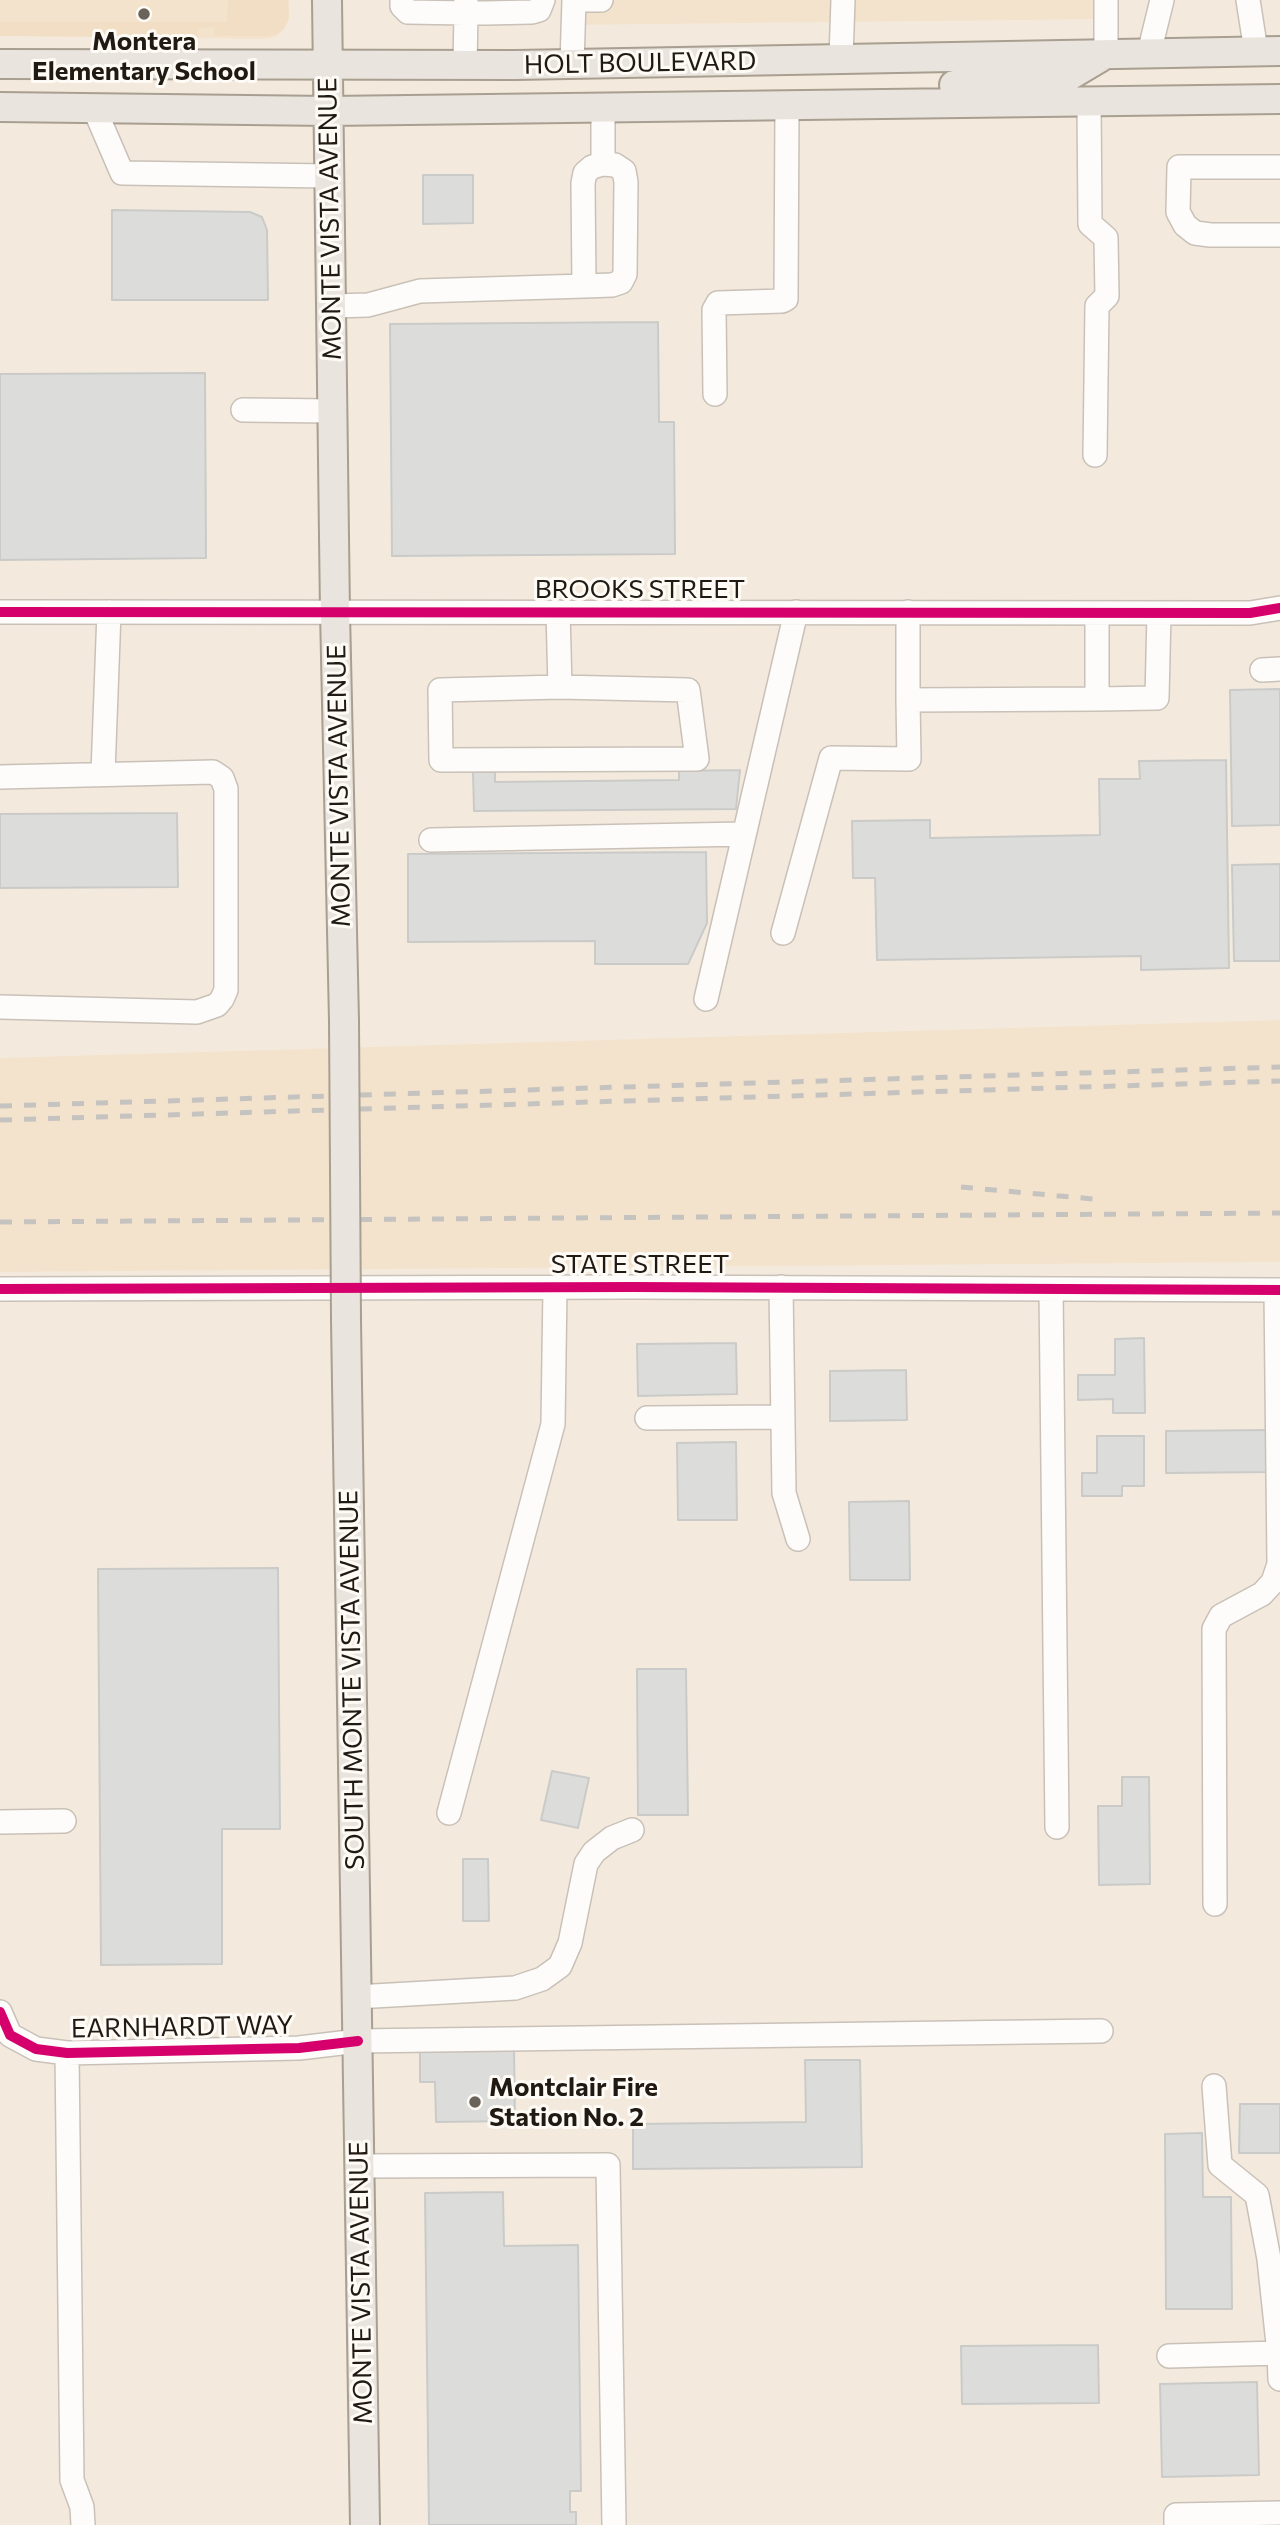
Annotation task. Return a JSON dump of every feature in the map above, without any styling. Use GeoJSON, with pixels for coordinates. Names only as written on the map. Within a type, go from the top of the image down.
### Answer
{"type":"FeatureCollection","features":[{"type":"Feature","properties":{"kind":"main road","name":"MONTE VISTA AVENUE"},"geometry":{"type":"LineString","coordinates":[[327,0],[335,612],[344,1021],[346,1320]]}},
{"type":"Feature","properties":{"kind":"main road","name":"HOLT BOULEVARD"},"geometry":{"type":"LineString","coordinates":[[0,64],[572,64],[1268,51]]}},
{"type":"Feature","properties":{"kind":"main road"},"geometry":{"type":"LineString","coordinates":[[873,103],[937,86],[1064,79],[1106,53]]}},
{"type":"Feature","properties":{"kind":"main road","name":"HOLT BOULEVARD"},"geometry":{"type":"LineString","coordinates":[[0,107],[329,111],[1280,99]]}},
{"type":"Feature","properties":{"kind":"main road","name":"SOUTH MONTE VISTA AVENUE"},"geometry":{"type":"LineString","coordinates":[[346,1320],[358,2041]]}},
{"type":"Feature","properties":{"kind":"main road","name":"MONTE VISTA AVENUE"},"geometry":{"type":"LineString","coordinates":[[358,2041],[365,2525]]}},
{"type":"Feature","properties":{"kind":"street"},"geometry":{"type":"LineString","coordinates":[[402,0],[402,6],[408,12],[466,6],[532,12],[539,10],[543,0]]}},
{"type":"Feature","properties":{"kind":"street"},"geometry":{"type":"LineString","coordinates":[[572,64],[574,0],[601,0]]}},
{"type":"Feature","properties":{"kind":"street"},"geometry":{"type":"LineString","coordinates":[[841,58],[843,0]]}},
{"type":"Feature","properties":{"kind":"street"},"geometry":{"type":"LineString","coordinates":[[1106,0],[1106,53]]}},
{"type":"Feature","properties":{"kind":"street"},"geometry":{"type":"LineString","coordinates":[[1149,53],[1162,0]]}},
{"type":"Feature","properties":{"kind":"street"},"geometry":{"type":"LineString","coordinates":[[1248,0],[1268,51]]}},
{"type":"Feature","properties":{"kind":"street"},"geometry":{"type":"LineString","coordinates":[[465,65],[466,6]]}},
{"type":"Feature","properties":{"kind":"street"},"geometry":{"type":"LineString","coordinates":[[1089,102],[1090,224],[1106,238],[1107,296],[1097,306],[1096,455]]}},
{"type":"Feature","properties":{"kind":"street"},"geometry":{"type":"LineString","coordinates":[[715,394],[714,310],[718,303],[782,302],[786,299],[787,106]]}},
{"type":"Feature","properties":{"kind":"street"},"geometry":{"type":"LineString","coordinates":[[94,108],[122,173],[330,176]]}},
{"type":"Feature","properties":{"kind":"street"},"geometry":{"type":"LineString","coordinates":[[603,108],[603,164]]}},
{"type":"Feature","properties":{"kind":"street"},"geometry":{"type":"LineString","coordinates":[[331,306],[369,305],[419,290],[584,286],[612,285],[621,282],[625,274],[626,182],[624,171],[615,165],[603,164],[592,167],[585,173],[584,286]]}},
{"type":"Feature","properties":{"kind":"street"},"geometry":{"type":"LineString","coordinates":[[1280,167],[1179,167],[1178,212],[1185,225],[1195,233],[1280,235]]}},
{"type":"Feature","properties":{"kind":"street"},"geometry":{"type":"LineString","coordinates":[[243,410],[332,411]]}},
{"type":"Feature","properties":{"kind":"street","name":"BROOKS STREET"},"geometry":{"type":"LineString","coordinates":[[0,612],[1250,613],[1280,608]]}},
{"type":"Feature","properties":{"kind":"street"},"geometry":{"type":"LineString","coordinates":[[103,773],[109,612]]}},
{"type":"Feature","properties":{"kind":"street"},"geometry":{"type":"LineString","coordinates":[[558,612],[560,687]]}},
{"type":"Feature","properties":{"kind":"street"},"geometry":{"type":"LineString","coordinates":[[706,999],[796,612]]}},
{"type":"Feature","properties":{"kind":"street"},"geometry":{"type":"LineString","coordinates":[[783,933],[831,758],[909,759],[908,612]]}},
{"type":"Feature","properties":{"kind":"street"},"geometry":{"type":"LineString","coordinates":[[1097,613],[1097,699]]}},
{"type":"Feature","properties":{"kind":"street"},"geometry":{"type":"LineString","coordinates":[[908,700],[1157,698],[1159,613]]}},
{"type":"Feature","properties":{"kind":"street"},"geometry":{"type":"LineString","coordinates":[[560,687],[688,690],[697,759],[441,760],[440,690],[560,687]]}},
{"type":"Feature","properties":{"kind":"street"},"geometry":{"type":"LineString","coordinates":[[0,778],[213,772],[222,778],[226,789],[226,990],[217,1005],[197,1012],[0,1007]]}},
{"type":"Feature","properties":{"kind":"street"},"geometry":{"type":"LineString","coordinates":[[431,840],[744,834]]}},
{"type":"Feature","properties":{"kind":"street"},"geometry":{"type":"LineString","coordinates":[[449,1813],[553,1424],[555,1287]]}},
{"type":"Feature","properties":{"kind":"street"},"geometry":{"type":"LineString","coordinates":[[781,1287],[785,1493],[798,1539]]}},
{"type":"Feature","properties":{"kind":"street","name":"STATE STREET"},"geometry":{"type":"LineString","coordinates":[[0,1289],[781,1287],[1278,1290]]}},
{"type":"Feature","properties":{"kind":"street"},"geometry":{"type":"LineString","coordinates":[[1051,1289],[1057,1827]]}},
{"type":"Feature","properties":{"kind":"street"},"geometry":{"type":"LineString","coordinates":[[1215,1904],[1214,1629],[1221,1616],[1262,1594],[1273,1582],[1279,1564],[1278,1290]]}},
{"type":"Feature","properties":{"kind":"street"},"geometry":{"type":"LineString","coordinates":[[648,1418],[783,1417]]}},
{"type":"Feature","properties":{"kind":"street"},"geometry":{"type":"LineString","coordinates":[[0,1822],[64,1821]]}},
{"type":"Feature","properties":{"kind":"street"},"geometry":{"type":"LineString","coordinates":[[356,1997],[515,1988],[542,1979],[560,1966],[570,1942],[586,1864],[594,1852],[612,1838],[632,1830]]}},
{"type":"Feature","properties":{"kind":"street","name":"EARNHARDT WAY"},"geometry":{"type":"LineString","coordinates":[[0,2012],[10,2035],[36,2049],[67,2053],[299,2048],[358,2041],[1101,2031]]}},
{"type":"Feature","properties":{"kind":"street"},"geometry":{"type":"LineString","coordinates":[[67,2053],[72,2480],[82,2507],[83,2525]]}},
{"type":"Feature","properties":{"kind":"street"},"geometry":{"type":"LineString","coordinates":[[1214,2086],[1220,2165],[1257,2194],[1269,2259],[1280,2379]]}},
{"type":"Feature","properties":{"kind":"street"},"geometry":{"type":"LineString","coordinates":[[360,2166],[608,2165],[614,2525]]}},
{"type":"Feature","properties":{"kind":"street"},"geometry":{"type":"LineString","coordinates":[[1169,2356],[1279,2353]]}},
{"type":"Feature","properties":{"kind":"street"},"geometry":{"type":"LineString","coordinates":[[1176,2525],[1176,2515],[1280,2513]]}},
{"type":"Feature","properties":{"kind":"shaded area","name":"Montera Elementary School"},"geometry":{"type":"Polygon","coordinates":[[[0,0],[289,0],[289,6],[288,22],[284,30],[275,37],[263,39],[0,36],[0,0]]]}},
{"type":"Feature","properties":{"kind":"shaded area"},"geometry":{"type":"Polygon","coordinates":[[[228,0],[288,0],[289,18],[285,27],[277,34],[267,36],[215,36],[214,27],[199,28],[198,37],[0,36],[0,22],[227,22],[228,0]]]}},
{"type":"Feature","properties":{"kind":"shaded area"},"geometry":{"type":"Polygon","coordinates":[[[565,0],[1115,0],[1115,19],[565,25],[565,0]]]}},
{"type":"Feature","properties":{"kind":"shaded area"},"geometry":{"type":"Polygon","coordinates":[[[1280,1020],[1280,1262],[0,1272],[0,1058],[1280,1020]]]}},
{"type":"Feature","properties":{"kind":"building"},"geometry":{"type":"Polygon","coordinates":[[[423,175],[473,175],[473,223],[423,224],[423,175]]]}},
{"type":"Feature","properties":{"kind":"building"},"geometry":{"type":"Polygon","coordinates":[[[112,210],[250,212],[262,217],[267,230],[268,300],[112,300],[112,210]]]}},
{"type":"Feature","properties":{"kind":"building"},"geometry":{"type":"Polygon","coordinates":[[[658,322],[659,422],[674,422],[675,554],[392,556],[390,324],[658,322]]]}},
{"type":"Feature","properties":{"kind":"building"},"geometry":{"type":"Polygon","coordinates":[[[205,373],[206,558],[0,560],[0,374],[205,373]]]}},
{"type":"Feature","properties":{"kind":"building"},"geometry":{"type":"Polygon","coordinates":[[[1280,689],[1280,825],[1232,826],[1230,690],[1280,689]]]}},
{"type":"Feature","properties":{"kind":"building"},"geometry":{"type":"Polygon","coordinates":[[[1226,760],[1229,968],[1141,970],[1141,956],[877,960],[875,878],[853,878],[852,821],[930,820],[930,838],[1100,835],[1099,779],[1140,779],[1139,761],[1226,760]]]}},
{"type":"Feature","properties":{"kind":"building"},"geometry":{"type":"Polygon","coordinates":[[[740,770],[736,809],[474,811],[473,772],[495,772],[495,782],[679,780],[679,771],[740,770]]]}},
{"type":"Feature","properties":{"kind":"building"},"geometry":{"type":"Polygon","coordinates":[[[177,813],[178,887],[0,888],[0,814],[177,813]]]}},
{"type":"Feature","properties":{"kind":"building"},"geometry":{"type":"Polygon","coordinates":[[[706,852],[707,923],[688,964],[595,964],[595,941],[408,942],[408,854],[706,852]]]}},
{"type":"Feature","properties":{"kind":"building"},"geometry":{"type":"Polygon","coordinates":[[[1280,864],[1280,961],[1234,961],[1232,865],[1280,864]]]}},
{"type":"Feature","properties":{"kind":"building"},"geometry":{"type":"Polygon","coordinates":[[[1144,1338],[1145,1413],[1113,1413],[1113,1399],[1078,1400],[1078,1375],[1115,1375],[1115,1339],[1144,1338]]]}},
{"type":"Feature","properties":{"kind":"building"},"geometry":{"type":"Polygon","coordinates":[[[736,1343],[737,1394],[638,1396],[637,1344],[736,1343]]]}},
{"type":"Feature","properties":{"kind":"building"},"geometry":{"type":"Polygon","coordinates":[[[906,1370],[907,1420],[830,1421],[830,1371],[906,1370]]]}},
{"type":"Feature","properties":{"kind":"building"},"geometry":{"type":"Polygon","coordinates":[[[1270,1430],[1270,1472],[1166,1473],[1166,1431],[1270,1430]]]}},
{"type":"Feature","properties":{"kind":"building"},"geometry":{"type":"Polygon","coordinates":[[[1097,1436],[1144,1436],[1144,1486],[1122,1486],[1122,1496],[1082,1496],[1082,1473],[1097,1473],[1097,1436]]]}},
{"type":"Feature","properties":{"kind":"building"},"geometry":{"type":"Polygon","coordinates":[[[736,1442],[737,1520],[678,1520],[677,1443],[736,1442]]]}},
{"type":"Feature","properties":{"kind":"building"},"geometry":{"type":"Polygon","coordinates":[[[909,1501],[910,1580],[850,1580],[849,1502],[909,1501]]]}},
{"type":"Feature","properties":{"kind":"building"},"geometry":{"type":"Polygon","coordinates":[[[278,1568],[280,1829],[222,1829],[222,1964],[101,1965],[98,1569],[278,1568]]]}},
{"type":"Feature","properties":{"kind":"building"},"geometry":{"type":"Polygon","coordinates":[[[637,1669],[686,1669],[688,1815],[638,1815],[637,1669]]]}},
{"type":"Feature","properties":{"kind":"building"},"geometry":{"type":"Polygon","coordinates":[[[552,1771],[589,1778],[578,1828],[541,1820],[552,1771]]]}},
{"type":"Feature","properties":{"kind":"building"},"geometry":{"type":"Polygon","coordinates":[[[1122,1777],[1149,1777],[1150,1884],[1099,1885],[1098,1806],[1122,1806],[1122,1777]]]}},
{"type":"Feature","properties":{"kind":"building"},"geometry":{"type":"Polygon","coordinates":[[[463,1859],[488,1859],[489,1921],[463,1921],[463,1859]]]}},
{"type":"Feature","properties":{"kind":"building","name":"Montclair Fire Station No. 2"},"geometry":{"type":"Polygon","coordinates":[[[514,2047],[515,2121],[436,2122],[435,2082],[420,2082],[420,2048],[514,2047]]]}},
{"type":"Feature","properties":{"kind":"building"},"geometry":{"type":"Polygon","coordinates":[[[805,2060],[860,2060],[862,2167],[633,2169],[633,2124],[806,2122],[805,2060]]]}},
{"type":"Feature","properties":{"kind":"building"},"geometry":{"type":"Polygon","coordinates":[[[1240,2104],[1280,2104],[1280,2153],[1239,2153],[1240,2104]]]}},
{"type":"Feature","properties":{"kind":"building"},"geometry":{"type":"Polygon","coordinates":[[[1202,2133],[1203,2197],[1231,2197],[1232,2309],[1166,2309],[1165,2134],[1202,2133]]]}},
{"type":"Feature","properties":{"kind":"building"},"geometry":{"type":"Polygon","coordinates":[[[503,2192],[504,2246],[578,2245],[581,2491],[570,2491],[570,2512],[576,2512],[576,2525],[429,2525],[425,2193],[503,2192]]]}},
{"type":"Feature","properties":{"kind":"building"},"geometry":{"type":"Polygon","coordinates":[[[1098,2345],[1099,2403],[962,2404],[961,2346],[1098,2345]]]}},
{"type":"Feature","properties":{"kind":"building"},"geometry":{"type":"Polygon","coordinates":[[[1257,2382],[1259,2475],[1162,2477],[1160,2384],[1257,2382]]]}},
{"type":"Feature","properties":{"kind":"railway"},"geometry":{"type":"LineString","coordinates":[[0,1106],[1280,1067]]}},
{"type":"Feature","properties":{"kind":"railway"},"geometry":{"type":"LineString","coordinates":[[0,1120],[1280,1081]]}},
{"type":"Feature","properties":{"kind":"railway"},"geometry":{"type":"LineString","coordinates":[[961,1187],[1104,1200]]}},
{"type":"Feature","properties":{"kind":"railway"},"geometry":{"type":"LineString","coordinates":[[0,1222],[1280,1213]]}},
{"type":"Feature","properties":{"kind":"cycle path"},"geometry":{"type":"LineString","coordinates":[[0,612],[1250,613],[1280,608]]}},
{"type":"Feature","properties":{"kind":"cycle path"},"geometry":{"type":"LineString","coordinates":[[0,1289],[633,1287],[1280,1290]]}},
{"type":"Feature","properties":{"kind":"cycle path"},"geometry":{"type":"LineString","coordinates":[[0,2012],[10,2035],[36,2049],[67,2053],[299,2048],[358,2041]]}},
{"type":"Feature","properties":{"kind":"place","name":"Montera Elementary School"},"geometry":{"type":"Point","coordinates":[144,14]}},
{"type":"Feature","properties":{"kind":"place","name":"Montclair Fire Station No. 2"},"geometry":{"type":"Point","coordinates":[475,2102]}}]}
